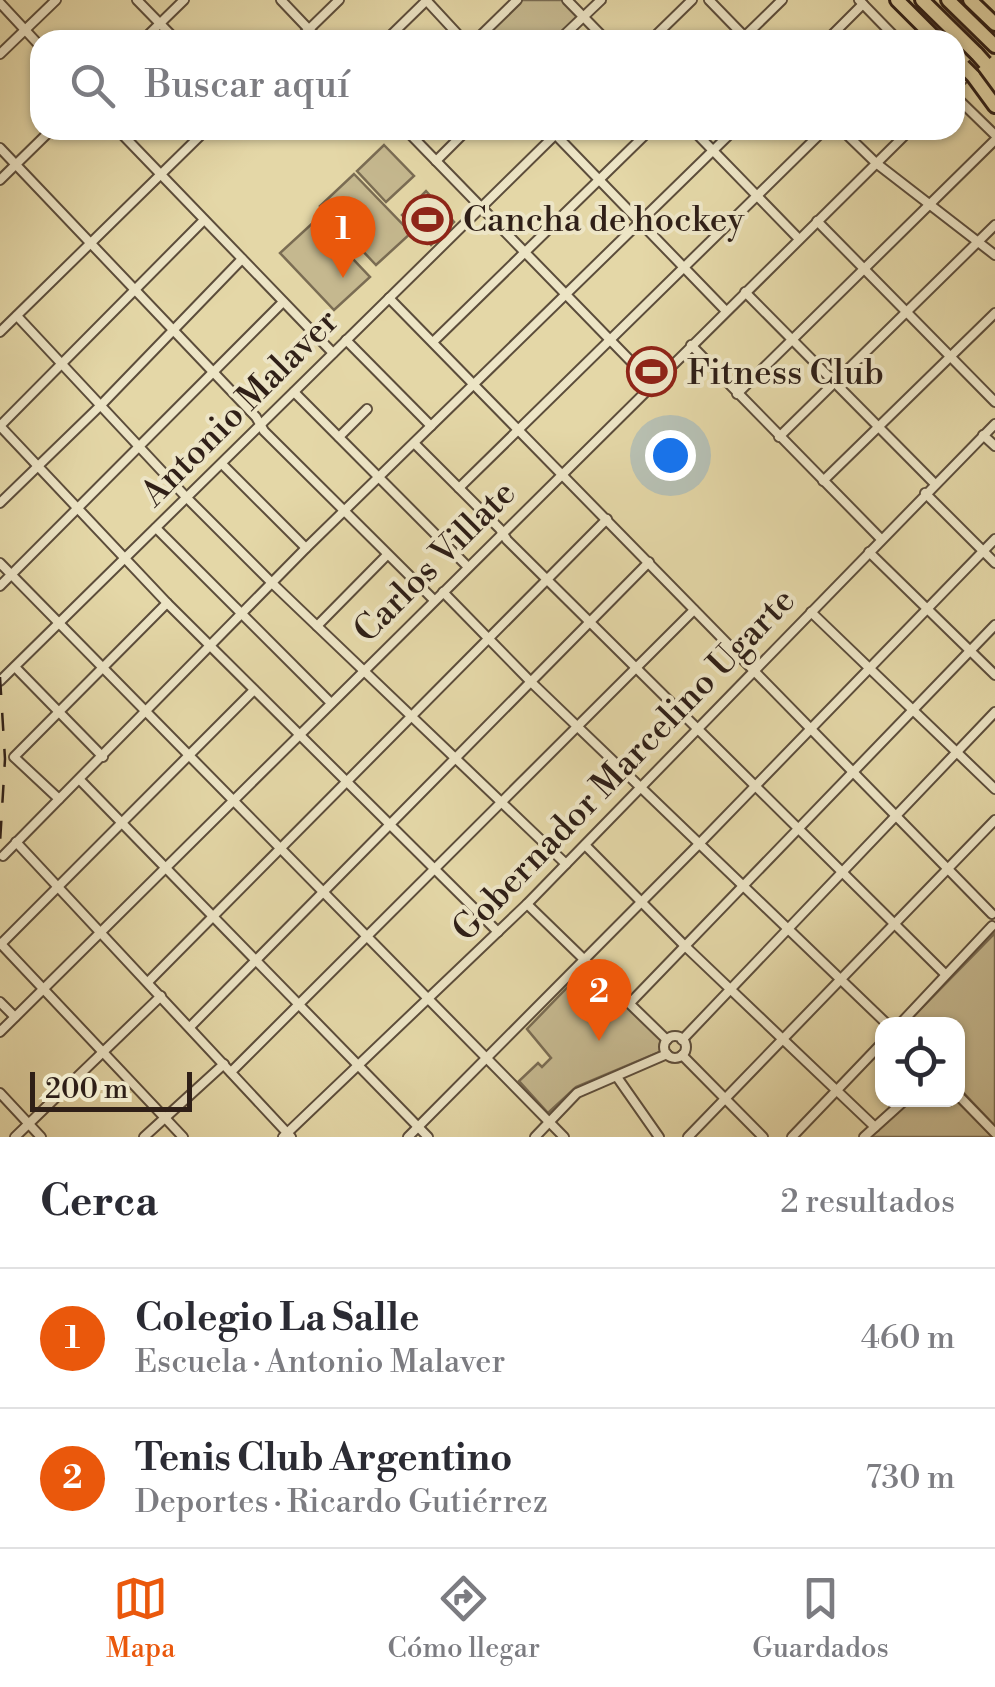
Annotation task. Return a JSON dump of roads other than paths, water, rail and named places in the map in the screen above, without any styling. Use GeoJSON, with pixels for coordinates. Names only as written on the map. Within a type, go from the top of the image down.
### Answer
{"type":"FeatureCollection","features":[{"type":"Feature","properties":{"kind":"highway"},"geometry":{"type":"LineString","coordinates":[[898,0],[927,30]]}},
{"type":"Feature","properties":{"kind":"highway"},"geometry":{"type":"LineString","coordinates":[[922,0],[952,30]]}},
{"type":"Feature","properties":{"kind":"highway"},"geometry":{"type":"LineString","coordinates":[[948,0],[993,44]]}},
{"type":"Feature","properties":{"kind":"highway"},"geometry":{"type":"LineString","coordinates":[[970,0],[995,24]]}},
{"type":"Feature","properties":{"kind":"highway"},"geometry":{"type":"LineString","coordinates":[[965,42],[986,63]]}},
{"type":"Feature","properties":{"kind":"highway"},"geometry":{"type":"LineString","coordinates":[[965,70],[995,98]]}},
{"type":"Feature","properties":{"kind":"highway"},"geometry":{"type":"LineString","coordinates":[[965,70],[995,106]]}},
{"type":"Feature","properties":{"kind":"street"},"geometry":{"type":"LineString","coordinates":[[0,54],[56,0]]}},
{"type":"Feature","properties":{"kind":"street"},"geometry":{"type":"LineString","coordinates":[[138,0],[166,30]]}},
{"type":"Feature","properties":{"kind":"street"},"geometry":{"type":"LineString","coordinates":[[154,30],[184,0]]}},
{"type":"Feature","properties":{"kind":"street"},"geometry":{"type":"LineString","coordinates":[[281,0],[309,30],[339,0]]}},
{"type":"Feature","properties":{"kind":"street"},"geometry":{"type":"LineString","coordinates":[[396,30],[426,0],[454,30]]}},
{"type":"Feature","properties":{"kind":"street"},"geometry":{"type":"LineString","coordinates":[[486,30],[517,0]]}},
{"type":"Feature","properties":{"kind":"street"},"geometry":{"type":"LineString","coordinates":[[568,0],[596,30]]}},
{"type":"Feature","properties":{"kind":"street"},"geometry":{"type":"LineString","coordinates":[[569,30],[601,0]]}},
{"type":"Feature","properties":{"kind":"street"},"geometry":{"type":"LineString","coordinates":[[661,30],[692,0]]}},
{"type":"Feature","properties":{"kind":"street"},"geometry":{"type":"LineString","coordinates":[[709,0],[737,30]]}},
{"type":"Feature","properties":{"kind":"street"},"geometry":{"type":"LineString","coordinates":[[754,30],[782,0]]}},
{"type":"Feature","properties":{"kind":"street"},"geometry":{"type":"LineString","coordinates":[[836,30],[861,2],[888,30]]}},
{"type":"Feature","properties":{"kind":"street"},"geometry":{"type":"LineString","coordinates":[[0,3],[30,35]]}},
{"type":"Feature","properties":{"kind":"street"},"geometry":{"type":"LineString","coordinates":[[737,394],[995,137],[965,106]]}},
{"type":"Feature","properties":{"kind":"street"},"geometry":{"type":"LineString","coordinates":[[0,180],[42,140]]}},
{"type":"Feature","properties":{"kind":"street"},"geometry":{"type":"LineString","coordinates":[[128,140],[333,353]]}},
{"type":"Feature","properties":{"kind":"street"},"geometry":{"type":"LineString","coordinates":[[0,332],[196,140]]}},
{"type":"Feature","properties":{"kind":"street"},"geometry":{"type":"LineString","coordinates":[[416,140],[652,384]]}},
{"type":"Feature","properties":{"kind":"street"},"geometry":{"type":"LineString","coordinates":[[436,161],[457,140]]}},
{"type":"Feature","properties":{"kind":"street","name":"Antonio Malaver"},"geometry":{"type":"LineString","coordinates":[[0,681],[546,140]]}},
{"type":"Feature","properties":{"kind":"street"},"geometry":{"type":"LineString","coordinates":[[563,140],[726,311]]}},
{"type":"Feature","properties":{"kind":"street"},"geometry":{"type":"LineString","coordinates":[[433,342],[640,140]]}},
{"type":"Feature","properties":{"kind":"street"},"geometry":{"type":"LineString","coordinates":[[703,140],[798,239]]}},
{"type":"Feature","properties":{"kind":"street"},"geometry":{"type":"LineString","coordinates":[[3,856],[306,548],[724,140]]}},
{"type":"Feature","properties":{"kind":"street"},"geometry":{"type":"LineString","coordinates":[[459,488],[814,140]]}},
{"type":"Feature","properties":{"kind":"street"},"geometry":{"type":"LineString","coordinates":[[852,140],[876,163],[995,255]]}},
{"type":"Feature","properties":{"kind":"street","name":"Carlos Villate"},"geometry":{"type":"LineString","coordinates":[[0,1032],[900,140]]}},
{"type":"Feature","properties":{"kind":"street"},"geometry":{"type":"LineString","coordinates":[[0,148],[261,426],[434,600]]}},
{"type":"Feature","properties":{"kind":"street"},"geometry":{"type":"LineString","coordinates":[[204,220],[64,366],[0,426],[210,647],[498,932]]}},
{"type":"Feature","properties":{"kind":"street"},"geometry":{"type":"LineString","coordinates":[[817,221],[995,402]]}},
{"type":"Feature","properties":{"kind":"street"},"geometry":{"type":"LineString","coordinates":[[779,437],[995,225]]}},
{"type":"Feature","properties":{"kind":"street"},"geometry":{"type":"LineString","coordinates":[[0,503],[242,259]]}},
{"type":"Feature","properties":{"kind":"street"},"geometry":{"type":"LineString","coordinates":[[746,292],[934,484]]}},
{"type":"Feature","properties":{"kind":"street"},"geometry":{"type":"LineString","coordinates":[[389,298],[994,913],[994,927],[906,1017]]}},
{"type":"Feature","properties":{"kind":"street"},"geometry":{"type":"LineString","coordinates":[[0,586],[283,302]]}},
{"type":"Feature","properties":{"kind":"street"},"geometry":{"type":"LineString","coordinates":[[823,481],[995,313]]}},
{"type":"Feature","properties":{"kind":"street"},"geometry":{"type":"LineString","coordinates":[[17,316],[272,583],[566,864]]}},
{"type":"Feature","properties":{"kind":"street"},"geometry":{"type":"LineString","coordinates":[[346,340],[432,426]]}},
{"type":"Feature","properties":{"kind":"street"},"geometry":{"type":"LineString","coordinates":[[691,345],[881,539]]}},
{"type":"Feature","properties":{"kind":"street"},"geometry":{"type":"LineString","coordinates":[[294,392],[468,567]]}},
{"type":"Feature","properties":{"kind":"street"},"geometry":{"type":"LineString","coordinates":[[339,438],[367,409]]}},
{"type":"Feature","properties":{"kind":"street","name":"Gobernador Marcelino Ugarte"},"geometry":{"type":"LineString","coordinates":[[288,1136],[528,904],[995,424]]}},
{"type":"Feature","properties":{"kind":"street"},"geometry":{"type":"LineString","coordinates":[[984,435],[995,446]]}},
{"type":"Feature","properties":{"kind":"street"},"geometry":{"type":"LineString","coordinates":[[414,443],[945,974]]}},
{"type":"Feature","properties":{"kind":"street"},"geometry":{"type":"LineString","coordinates":[[222,464],[306,548]]}},
{"type":"Feature","properties":{"kind":"street"},"geometry":{"type":"LineString","coordinates":[[926,494],[995,562]]}},
{"type":"Feature","properties":{"kind":"street"},"geometry":{"type":"LineString","coordinates":[[148,982],[606,519]]}},
{"type":"Feature","properties":{"kind":"street"},"geometry":{"type":"LineString","coordinates":[[156,528],[332,703]]}},
{"type":"Feature","properties":{"kind":"street"},"geometry":{"type":"LineString","coordinates":[[408,1137],[995,538]]}},
{"type":"Feature","properties":{"kind":"street"},"geometry":{"type":"LineString","coordinates":[[869,552],[995,674]]}},
{"type":"Feature","properties":{"kind":"street"},"geometry":{"type":"LineString","coordinates":[[317,626],[387,554]]}},
{"type":"Feature","properties":{"kind":"street"},"geometry":{"type":"LineString","coordinates":[[190,1027],[650,562]]}},
{"type":"Feature","properties":{"kind":"street"},"geometry":{"type":"LineString","coordinates":[[0,563],[564,1137]]}},
{"type":"Feature","properties":{"kind":"street"},"geometry":{"type":"LineString","coordinates":[[443,592],[698,845],[880,1017]]}},
{"type":"Feature","properties":{"kind":"street"},"geometry":{"type":"LineString","coordinates":[[59,800],[14,757],[167,603]]}},
{"type":"Feature","properties":{"kind":"street"},"geometry":{"type":"LineString","coordinates":[[232,1072],[694,610]]}},
{"type":"Feature","properties":{"kind":"street"},"geometry":{"type":"LineString","coordinates":[[811,612],[995,789]]}},
{"type":"Feature","properties":{"kind":"street"},"geometry":{"type":"LineString","coordinates":[[630,1004],[995,625]]}},
{"type":"Feature","properties":{"kind":"street"},"geometry":{"type":"LineString","coordinates":[[15,667],[102,757]]}},
{"type":"Feature","properties":{"kind":"street"},"geometry":{"type":"LineString","coordinates":[[184,1137],[1,943],[254,690]]}},
{"type":"Feature","properties":{"kind":"street"},"geometry":{"type":"LineString","coordinates":[[682,1040],[995,712]]}},
{"type":"Feature","properties":{"kind":"street"},"geometry":{"type":"LineString","coordinates":[[80,780],[428,1137]]}},
{"type":"Feature","properties":{"kind":"street"},"geometry":{"type":"LineString","coordinates":[[688,1137],[995,820]]}},
{"type":"Feature","properties":{"kind":"street"},"geometry":{"type":"LineString","coordinates":[[16,842],[288,1136]]}},
{"type":"Feature","properties":{"kind":"street"},"geometry":{"type":"LineString","coordinates":[[584,845],[875,1127]]}},
{"type":"Feature","properties":{"kind":"street"},"geometry":{"type":"LineString","coordinates":[[528,904],[668,1040]]}},
{"type":"Feature","properties":{"kind":"street"},"geometry":{"type":"LineString","coordinates":[[15,1137],[162,996]]}},
{"type":"Feature","properties":{"kind":"street"},"geometry":{"type":"LineString","coordinates":[[0,1002],[15,1017]]}},
{"type":"Feature","properties":{"kind":"street"},"geometry":{"type":"LineString","coordinates":[[668,1040],[682,1040],[682,1055],[672,1058],[664,1048],[668,1040]]}},
{"type":"Feature","properties":{"kind":"street"},"geometry":{"type":"LineString","coordinates":[[792,1137],[875,1049]]}},
{"type":"Feature","properties":{"kind":"street"},"geometry":{"type":"LineString","coordinates":[[534,1137],[577,1093],[667,1054]]}},
{"type":"Feature","properties":{"kind":"street"},"geometry":{"type":"LineString","coordinates":[[682,1055],[763,1137]]}},
{"type":"Feature","properties":{"kind":"street"},"geometry":{"type":"LineString","coordinates":[[144,1137],[224,1064]]}},
{"type":"Feature","properties":{"kind":"street"},"geometry":{"type":"LineString","coordinates":[[617,1077],[659,1137]]}},
{"type":"Feature","properties":{"kind":"street"},"geometry":{"type":"LineString","coordinates":[[0,1093],[41,1137]]}},
{"type":"Feature","properties":{"kind":"street"},"geometry":{"type":"LineString","coordinates":[[965,1102],[995,1133]]}},
{"type":"Feature","properties":{"kind":"street"},"geometry":{"type":"LineString","coordinates":[[864,1137],[896,1107]]}},
{"type":"Feature","properties":{"kind":"railway"},"geometry":{"type":"LineString","coordinates":[[0,677],[5,759],[0,843]]}},
{"type":"Feature","properties":{"kind":"place","name":"Cancha de hockey"},"geometry":{"type":"Point","coordinates":[428,219]}},
{"type":"Feature","properties":{"kind":"place","name":"Colegio La Salle"},"geometry":{"type":"Point","coordinates":[343,278]}},
{"type":"Feature","properties":{"kind":"place","name":"Fitness Club"},"geometry":{"type":"Point","coordinates":[652,372]}},
{"type":"Feature","properties":{"kind":"place","name":"Tenis Club Argentino"},"geometry":{"type":"Point","coordinates":[599,1041]}}]}
